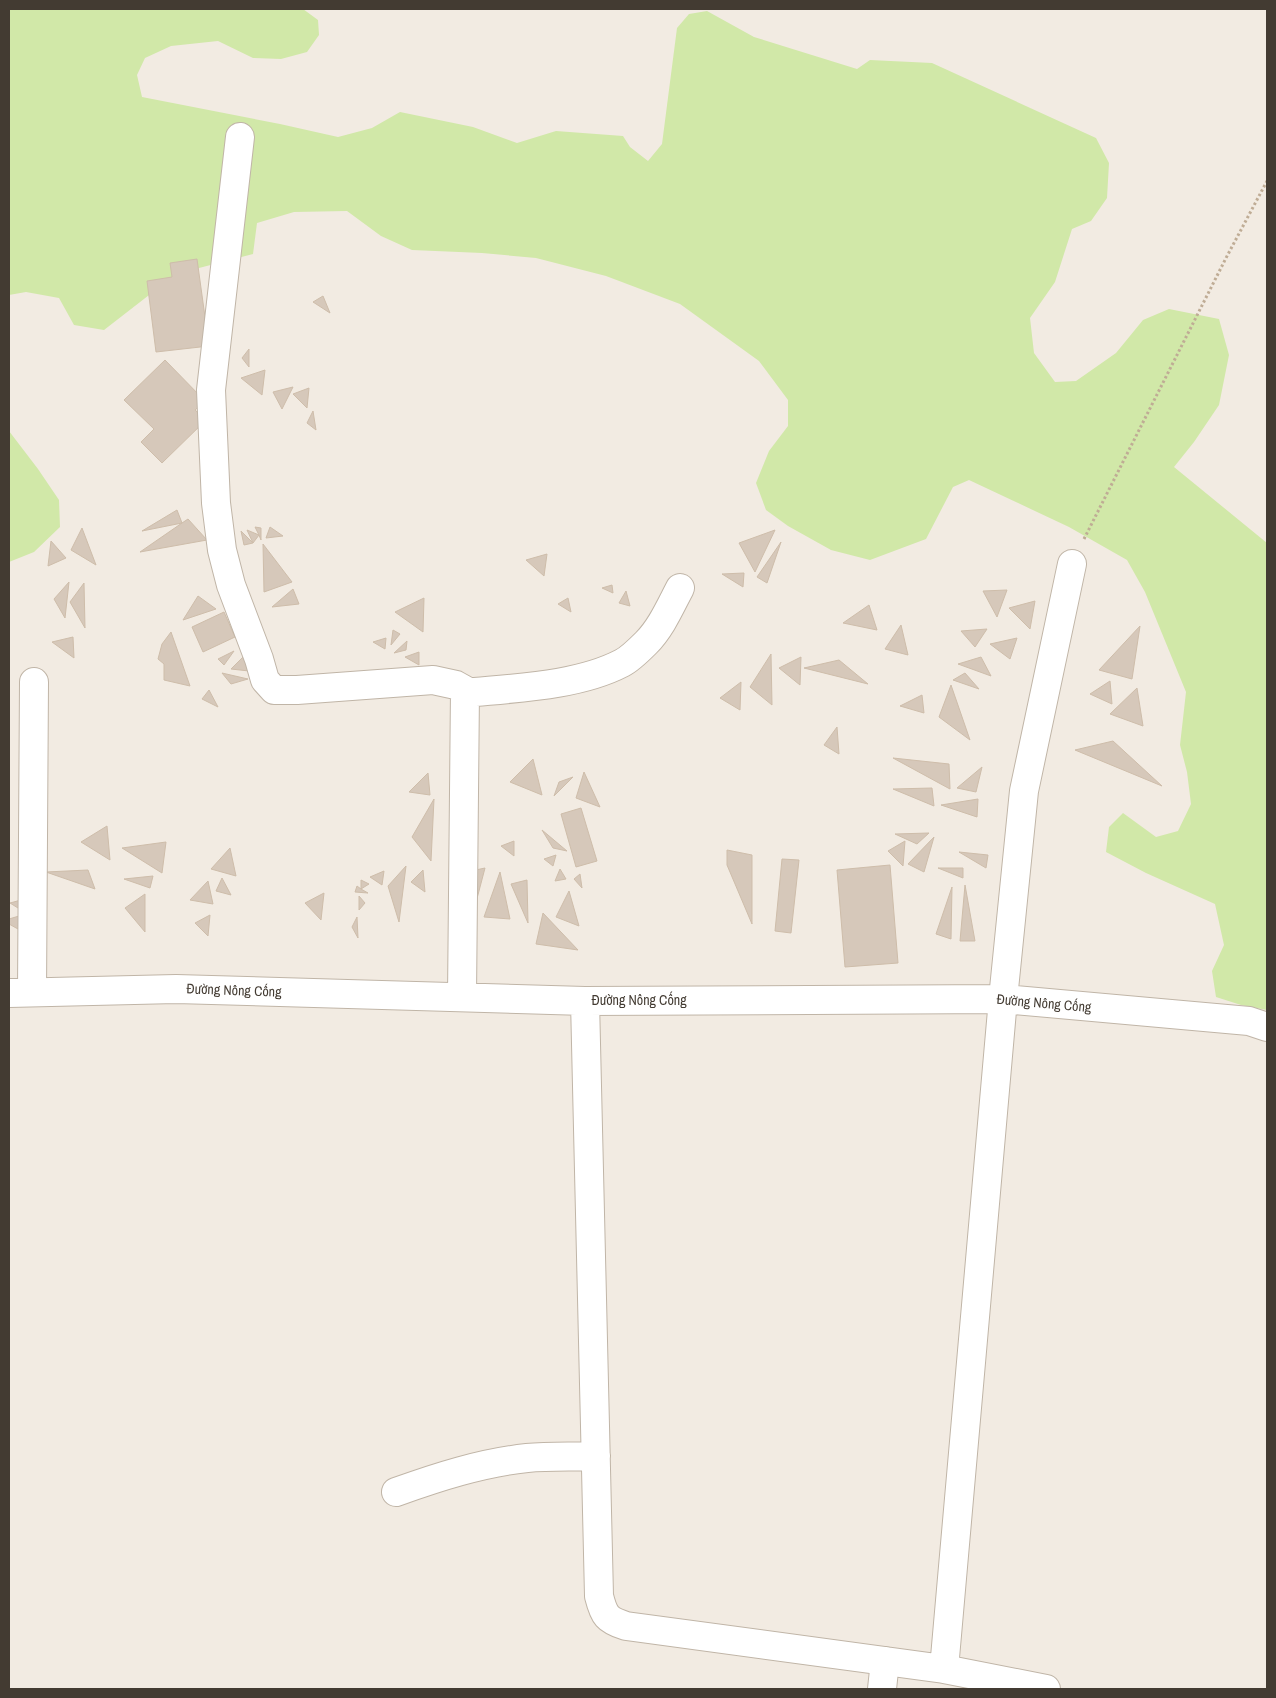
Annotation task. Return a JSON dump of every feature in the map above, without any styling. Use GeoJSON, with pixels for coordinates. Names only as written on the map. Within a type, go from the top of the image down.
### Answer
{"type":"FeatureCollection","features":[{"type":"Feature","properties":{"kind":"street"},"geometry":{"type":"LineString","coordinates":[[240,137],[211,390],[216,503],[222,550],[231,584],[265,680],[274,690],[285,691],[433,680],[460,687],[466,693],[462,997]]}},
{"type":"Feature","properties":{"kind":"street"},"geometry":{"type":"LineString","coordinates":[[944,1669],[1003,999],[1024,791],[1072,564]]}},
{"type":"Feature","properties":{"kind":"street"},"geometry":{"type":"LineString","coordinates":[[466,693],[550,684],[584,676],[624,662],[646,644],[656,631],[680,588]]}},
{"type":"Feature","properties":{"kind":"street"},"geometry":{"type":"LineString","coordinates":[[20,992],[34,682]]}},
{"type":"Feature","properties":{"kind":"street","name":"Đường Nông Cống"},"geometry":{"type":"LineString","coordinates":[[20,992],[176,989],[585,1000],[1003,999],[1249,1021],[1267,1027]]}},
{"type":"Feature","properties":{"kind":"street"},"geometry":{"type":"LineString","coordinates":[[585,1000],[599,1596],[602,1607],[611,1621],[626,1626],[944,1669],[1046,1689]]}},
{"type":"Feature","properties":{"kind":"street"},"geometry":{"type":"LineString","coordinates":[[396,1492],[473,1467],[526,1458],[596,1456]]}},
{"type":"Feature","properties":{"kind":"street"},"geometry":{"type":"LineString","coordinates":[[882,1689],[885,1661]]}},
{"type":"Feature","properties":{"kind":"path"},"geometry":{"type":"LineString","coordinates":[[1072,564],[1226,258],[1267,181]]}},
{"type":"Feature","properties":{"kind":"green space"},"geometry":{"type":"Polygon","coordinates":[[[9,9],[303,9],[318,20],[319,35],[307,52],[281,59],[253,58],[218,41],[171,46],[145,58],[137,75],[142,97],[338,137],[372,128],[400,112],[473,127],[517,143],[556,131],[623,136],[630,147],[648,161],[662,144],[677,28],[689,14],[707,11],[754,37],[857,69],[870,60],[932,63],[1096,138],[1109,163],[1107,198],[1091,221],[1072,229],[1055,282],[1030,318],[1034,353],[1055,382],[1076,381],[1116,353],[1143,320],[1169,309],[1219,319],[1229,355],[1219,405],[1194,442],[1174,467],[1267,543],[1267,1010],[1241,1005],[1216,997],[1212,971],[1224,945],[1215,904],[1146,873],[1106,852],[1109,827],[1123,813],[1156,837],[1178,831],[1191,804],[1187,772],[1180,745],[1186,692],[1145,592],[1127,560],[1069,527],[969,480],[953,487],[926,539],[870,560],[831,550],[788,526],[766,510],[756,483],[769,451],[788,426],[788,400],[759,361],[680,304],[606,276],[536,258],[482,253],[412,250],[381,236],[347,211],[294,212],[257,223],[253,254],[199,268],[162,285],[104,330],[74,325],[59,298],[26,292],[9,295],[9,9]]]}},
{"type":"Feature","properties":{"kind":"green space"},"geometry":{"type":"Polygon","coordinates":[[[9,431],[59,500],[60,527],[34,552],[9,562],[9,431]]]}},
{"type":"Feature","properties":{"kind":"building"},"geometry":{"type":"Polygon","coordinates":[[[197,259],[209,346],[156,352],[147,281],[172,277],[170,263],[197,259]]]}},
{"type":"Feature","properties":{"kind":"building"},"geometry":{"type":"Polygon","coordinates":[[[323,296],[330,313],[313,302],[323,296]]]}},
{"type":"Feature","properties":{"kind":"building"},"geometry":{"type":"Polygon","coordinates":[[[249,349],[249,367],[242,358],[249,349]]]}},
{"type":"Feature","properties":{"kind":"building"},"geometry":{"type":"Polygon","coordinates":[[[165,360],[205,401],[195,410],[206,420],[162,463],[141,442],[154,429],[124,400],[165,360]]]}},
{"type":"Feature","properties":{"kind":"building"},"geometry":{"type":"Polygon","coordinates":[[[265,370],[262,395],[241,378],[265,370]]]}},
{"type":"Feature","properties":{"kind":"building"},"geometry":{"type":"Polygon","coordinates":[[[293,387],[282,409],[273,392],[293,387]]]}},
{"type":"Feature","properties":{"kind":"building"},"geometry":{"type":"Polygon","coordinates":[[[309,388],[307,408],[293,394],[309,388]]]}},
{"type":"Feature","properties":{"kind":"building"},"geometry":{"type":"Polygon","coordinates":[[[313,411],[316,430],[307,423],[313,411]]]}},
{"type":"Feature","properties":{"kind":"building"},"geometry":{"type":"Polygon","coordinates":[[[177,510],[182,523],[142,531],[177,510]]]}},
{"type":"Feature","properties":{"kind":"building"},"geometry":{"type":"Polygon","coordinates":[[[188,519],[207,540],[140,552],[182,523],[188,519]]]}},
{"type":"Feature","properties":{"kind":"building"},"geometry":{"type":"Polygon","coordinates":[[[255,527],[261,528],[261,540],[259,535],[255,527]]]}},
{"type":"Feature","properties":{"kind":"building"},"geometry":{"type":"Polygon","coordinates":[[[270,527],[283,536],[266,538],[270,527]]]}},
{"type":"Feature","properties":{"kind":"building"},"geometry":{"type":"Polygon","coordinates":[[[82,528],[96,565],[71,550],[82,528]]]}},
{"type":"Feature","properties":{"kind":"building"},"geometry":{"type":"Polygon","coordinates":[[[247,530],[259,535],[253,543],[247,530]]]}},
{"type":"Feature","properties":{"kind":"building"},"geometry":{"type":"Polygon","coordinates":[[[775,530],[755,572],[739,543],[775,530]]]}},
{"type":"Feature","properties":{"kind":"building"},"geometry":{"type":"Polygon","coordinates":[[[241,531],[253,543],[244,545],[241,531]]]}},
{"type":"Feature","properties":{"kind":"building"},"geometry":{"type":"Polygon","coordinates":[[[51,541],[66,558],[48,566],[51,541]]]}},
{"type":"Feature","properties":{"kind":"building"},"geometry":{"type":"Polygon","coordinates":[[[781,542],[767,583],[757,577],[781,542]]]}},
{"type":"Feature","properties":{"kind":"building"},"geometry":{"type":"Polygon","coordinates":[[[263,544],[292,582],[264,592],[263,544]]]}},
{"type":"Feature","properties":{"kind":"building"},"geometry":{"type":"Polygon","coordinates":[[[547,554],[544,576],[526,560],[547,554]]]}},
{"type":"Feature","properties":{"kind":"building"},"geometry":{"type":"Polygon","coordinates":[[[744,573],[743,587],[722,574],[744,573]]]}},
{"type":"Feature","properties":{"kind":"building"},"geometry":{"type":"Polygon","coordinates":[[[69,582],[65,618],[54,599],[69,582]]]}},
{"type":"Feature","properties":{"kind":"building"},"geometry":{"type":"Polygon","coordinates":[[[84,583],[85,628],[70,602],[84,583]]]}},
{"type":"Feature","properties":{"kind":"building"},"geometry":{"type":"Polygon","coordinates":[[[612,585],[613,593],[602,588],[612,585]]]}},
{"type":"Feature","properties":{"kind":"building"},"geometry":{"type":"Polygon","coordinates":[[[293,589],[299,604],[272,607],[293,589]]]}},
{"type":"Feature","properties":{"kind":"building"},"geometry":{"type":"Polygon","coordinates":[[[1007,590],[997,617],[983,591],[1007,590]]]}},
{"type":"Feature","properties":{"kind":"building"},"geometry":{"type":"Polygon","coordinates":[[[626,591],[630,606],[619,603],[626,591]]]}},
{"type":"Feature","properties":{"kind":"building"},"geometry":{"type":"Polygon","coordinates":[[[198,596],[216,609],[183,620],[198,596]]]}},
{"type":"Feature","properties":{"kind":"building"},"geometry":{"type":"Polygon","coordinates":[[[424,598],[423,632],[395,612],[424,598]]]}},
{"type":"Feature","properties":{"kind":"building"},"geometry":{"type":"Polygon","coordinates":[[[568,598],[571,612],[558,604],[568,598]]]}},
{"type":"Feature","properties":{"kind":"building"},"geometry":{"type":"Polygon","coordinates":[[[1035,601],[1030,629],[1009,608],[1035,601]]]}},
{"type":"Feature","properties":{"kind":"building"},"geometry":{"type":"Polygon","coordinates":[[[869,605],[877,630],[843,623],[869,605]]]}},
{"type":"Feature","properties":{"kind":"building"},"geometry":{"type":"Polygon","coordinates":[[[224,612],[235,637],[203,652],[192,627],[224,612]]]}},
{"type":"Feature","properties":{"kind":"building"},"geometry":{"type":"Polygon","coordinates":[[[901,625],[908,655],[885,649],[901,625]]]}},
{"type":"Feature","properties":{"kind":"building"},"geometry":{"type":"Polygon","coordinates":[[[1140,626],[1132,679],[1099,670],[1140,626]]]}},
{"type":"Feature","properties":{"kind":"building"},"geometry":{"type":"Polygon","coordinates":[[[987,629],[975,647],[961,631],[987,629]]]}},
{"type":"Feature","properties":{"kind":"building"},"geometry":{"type":"Polygon","coordinates":[[[393,630],[400,634],[391,645],[393,630]]]}},
{"type":"Feature","properties":{"kind":"building"},"geometry":{"type":"Polygon","coordinates":[[[171,632],[190,686],[164,680],[164,664],[158,659],[162,644],[171,632]]]}},
{"type":"Feature","properties":{"kind":"building"},"geometry":{"type":"Polygon","coordinates":[[[73,637],[74,658],[52,642],[73,637]]]}},
{"type":"Feature","properties":{"kind":"building"},"geometry":{"type":"Polygon","coordinates":[[[386,638],[385,649],[373,642],[386,638]]]}},
{"type":"Feature","properties":{"kind":"building"},"geometry":{"type":"Polygon","coordinates":[[[1017,638],[1010,659],[990,644],[1017,638]]]}},
{"type":"Feature","properties":{"kind":"building"},"geometry":{"type":"Polygon","coordinates":[[[407,641],[406,650],[394,653],[407,641]]]}},
{"type":"Feature","properties":{"kind":"building"},"geometry":{"type":"Polygon","coordinates":[[[234,651],[224,665],[218,659],[234,651]]]}},
{"type":"Feature","properties":{"kind":"building"},"geometry":{"type":"Polygon","coordinates":[[[419,652],[419,665],[405,657],[419,652]]]}},
{"type":"Feature","properties":{"kind":"building"},"geometry":{"type":"Polygon","coordinates":[[[771,654],[772,705],[750,687],[771,654]]]}},
{"type":"Feature","properties":{"kind":"building"},"geometry":{"type":"Polygon","coordinates":[[[245,655],[249,671],[231,669],[245,655]]]}},
{"type":"Feature","properties":{"kind":"building"},"geometry":{"type":"Polygon","coordinates":[[[801,657],[800,685],[779,668],[801,657]]]}},
{"type":"Feature","properties":{"kind":"building"},"geometry":{"type":"Polygon","coordinates":[[[981,657],[991,676],[958,664],[981,657]]]}},
{"type":"Feature","properties":{"kind":"building"},"geometry":{"type":"Polygon","coordinates":[[[839,660],[868,684],[804,668],[839,660]]]}},
{"type":"Feature","properties":{"kind":"building"},"geometry":{"type":"Polygon","coordinates":[[[222,673],[248,679],[231,684],[222,673]]]}},
{"type":"Feature","properties":{"kind":"building"},"geometry":{"type":"Polygon","coordinates":[[[965,673],[979,689],[953,680],[965,673]]]}},
{"type":"Feature","properties":{"kind":"building"},"geometry":{"type":"Polygon","coordinates":[[[1110,681],[1112,704],[1090,694],[1110,681]]]}},
{"type":"Feature","properties":{"kind":"building"},"geometry":{"type":"Polygon","coordinates":[[[741,682],[740,710],[720,698],[741,682]]]}},
{"type":"Feature","properties":{"kind":"building"},"geometry":{"type":"Polygon","coordinates":[[[951,685],[970,740],[939,717],[951,685]]]}},
{"type":"Feature","properties":{"kind":"building"},"geometry":{"type":"Polygon","coordinates":[[[1137,688],[1143,726],[1110,714],[1137,688]]]}},
{"type":"Feature","properties":{"kind":"building"},"geometry":{"type":"Polygon","coordinates":[[[209,690],[218,707],[202,699],[209,690]]]}},
{"type":"Feature","properties":{"kind":"building"},"geometry":{"type":"Polygon","coordinates":[[[922,695],[924,713],[900,706],[922,695]]]}},
{"type":"Feature","properties":{"kind":"building"},"geometry":{"type":"Polygon","coordinates":[[[837,727],[839,754],[824,745],[837,727]]]}},
{"type":"Feature","properties":{"kind":"building"},"geometry":{"type":"Polygon","coordinates":[[[1113,741],[1162,786],[1075,750],[1113,741]]]}},
{"type":"Feature","properties":{"kind":"building"},"geometry":{"type":"Polygon","coordinates":[[[893,758],[949,764],[950,789],[893,758]]]}},
{"type":"Feature","properties":{"kind":"building"},"geometry":{"type":"Polygon","coordinates":[[[533,759],[542,795],[510,782],[533,759]]]}},
{"type":"Feature","properties":{"kind":"building"},"geometry":{"type":"Polygon","coordinates":[[[982,767],[976,792],[957,788],[982,767]]]}},
{"type":"Feature","properties":{"kind":"building"},"geometry":{"type":"Polygon","coordinates":[[[584,772],[600,807],[576,798],[584,772]]]}},
{"type":"Feature","properties":{"kind":"building"},"geometry":{"type":"Polygon","coordinates":[[[428,773],[430,795],[409,792],[428,773]]]}},
{"type":"Feature","properties":{"kind":"building"},"geometry":{"type":"Polygon","coordinates":[[[573,777],[554,796],[559,782],[573,777]]]}},
{"type":"Feature","properties":{"kind":"building"},"geometry":{"type":"Polygon","coordinates":[[[932,788],[934,806],[893,789],[932,788]]]}},
{"type":"Feature","properties":{"kind":"building"},"geometry":{"type":"Polygon","coordinates":[[[434,799],[431,861],[412,837],[434,799]]]}},
{"type":"Feature","properties":{"kind":"building"},"geometry":{"type":"Polygon","coordinates":[[[978,799],[977,817],[941,805],[978,799]]]}},
{"type":"Feature","properties":{"kind":"building"},"geometry":{"type":"Polygon","coordinates":[[[581,808],[597,861],[576,867],[561,814],[581,808]]]}},
{"type":"Feature","properties":{"kind":"building"},"geometry":{"type":"Polygon","coordinates":[[[107,826],[110,860],[81,842],[107,826]]]}},
{"type":"Feature","properties":{"kind":"building"},"geometry":{"type":"Polygon","coordinates":[[[542,830],[567,851],[553,848],[542,830]]]}},
{"type":"Feature","properties":{"kind":"building"},"geometry":{"type":"Polygon","coordinates":[[[929,833],[917,844],[895,834],[929,833]]]}},
{"type":"Feature","properties":{"kind":"building"},"geometry":{"type":"Polygon","coordinates":[[[934,837],[924,872],[908,864],[934,837]]]}},
{"type":"Feature","properties":{"kind":"building"},"geometry":{"type":"Polygon","coordinates":[[[514,841],[514,856],[501,846],[514,841]]]}},
{"type":"Feature","properties":{"kind":"building"},"geometry":{"type":"Polygon","coordinates":[[[905,841],[903,866],[888,851],[905,841]]]}},
{"type":"Feature","properties":{"kind":"building"},"geometry":{"type":"Polygon","coordinates":[[[166,842],[162,873],[122,848],[166,842]]]}},
{"type":"Feature","properties":{"kind":"building"},"geometry":{"type":"Polygon","coordinates":[[[230,848],[236,876],[211,869],[230,848]]]}},
{"type":"Feature","properties":{"kind":"building"},"geometry":{"type":"Polygon","coordinates":[[[727,850],[752,855],[752,924],[727,865],[727,850]]]}},
{"type":"Feature","properties":{"kind":"building"},"geometry":{"type":"Polygon","coordinates":[[[959,852],[988,855],[986,868],[959,852]]]}},
{"type":"Feature","properties":{"kind":"building"},"geometry":{"type":"Polygon","coordinates":[[[556,855],[553,866],[544,859],[556,855]]]}},
{"type":"Feature","properties":{"kind":"building"},"geometry":{"type":"Polygon","coordinates":[[[782,859],[799,860],[791,933],[775,931],[782,859]]]}},
{"type":"Feature","properties":{"kind":"building"},"geometry":{"type":"Polygon","coordinates":[[[890,865],[898,963],[845,967],[837,870],[890,865]]]}},
{"type":"Feature","properties":{"kind":"building"},"geometry":{"type":"Polygon","coordinates":[[[406,866],[399,922],[388,886],[406,866]]]}},
{"type":"Feature","properties":{"kind":"building"},"geometry":{"type":"Polygon","coordinates":[[[485,868],[474,910],[471,871],[485,868]]]}},
{"type":"Feature","properties":{"kind":"building"},"geometry":{"type":"Polygon","coordinates":[[[938,868],[963,868],[963,878],[938,868]]]}},
{"type":"Feature","properties":{"kind":"building"},"geometry":{"type":"Polygon","coordinates":[[[560,869],[566,879],[555,881],[560,869]]]}},
{"type":"Feature","properties":{"kind":"building"},"geometry":{"type":"Polygon","coordinates":[[[88,870],[95,889],[46,872],[88,870]]]}},
{"type":"Feature","properties":{"kind":"building"},"geometry":{"type":"Polygon","coordinates":[[[423,870],[425,892],[411,882],[423,870]]]}},
{"type":"Feature","properties":{"kind":"building"},"geometry":{"type":"Polygon","coordinates":[[[384,871],[382,885],[370,877],[384,871]]]}},
{"type":"Feature","properties":{"kind":"building"},"geometry":{"type":"Polygon","coordinates":[[[500,872],[510,919],[484,917],[500,872]]]}},
{"type":"Feature","properties":{"kind":"building"},"geometry":{"type":"Polygon","coordinates":[[[580,874],[582,888],[574,879],[580,874]]]}},
{"type":"Feature","properties":{"kind":"building"},"geometry":{"type":"Polygon","coordinates":[[[153,876],[150,888],[124,879],[153,876]]]}},
{"type":"Feature","properties":{"kind":"building"},"geometry":{"type":"Polygon","coordinates":[[[222,878],[231,895],[216,891],[222,878]]]}},
{"type":"Feature","properties":{"kind":"building"},"geometry":{"type":"Polygon","coordinates":[[[361,880],[369,884],[361,889],[361,880]]]}},
{"type":"Feature","properties":{"kind":"building"},"geometry":{"type":"Polygon","coordinates":[[[527,880],[528,923],[511,884],[527,880]]]}},
{"type":"Feature","properties":{"kind":"building"},"geometry":{"type":"Polygon","coordinates":[[[208,881],[213,904],[190,900],[208,881]]]}},
{"type":"Feature","properties":{"kind":"building"},"geometry":{"type":"Polygon","coordinates":[[[965,885],[975,941],[960,941],[965,885]]]}},
{"type":"Feature","properties":{"kind":"building"},"geometry":{"type":"Polygon","coordinates":[[[357,886],[361,889],[368,893],[355,892],[357,886]]]}},
{"type":"Feature","properties":{"kind":"building"},"geometry":{"type":"Polygon","coordinates":[[[952,887],[951,939],[936,934],[952,887]]]}},
{"type":"Feature","properties":{"kind":"building"},"geometry":{"type":"Polygon","coordinates":[[[569,891],[579,926],[556,917],[569,891]]]}},
{"type":"Feature","properties":{"kind":"building"},"geometry":{"type":"Polygon","coordinates":[[[324,893],[321,920],[305,903],[324,893]]]}},
{"type":"Feature","properties":{"kind":"building"},"geometry":{"type":"Polygon","coordinates":[[[145,894],[145,932],[125,908],[145,894]]]}},
{"type":"Feature","properties":{"kind":"building"},"geometry":{"type":"Polygon","coordinates":[[[359,896],[365,903],[359,910],[359,896]]]}},
{"type":"Feature","properties":{"kind":"building"},"geometry":{"type":"Polygon","coordinates":[[[21,900],[26,913],[10,903],[21,900]]]}},
{"type":"Feature","properties":{"kind":"building"},"geometry":{"type":"Polygon","coordinates":[[[543,913],[578,950],[536,944],[543,913]]]}},
{"type":"Feature","properties":{"kind":"building"},"geometry":{"type":"Polygon","coordinates":[[[210,915],[208,936],[195,923],[210,915]]]}},
{"type":"Feature","properties":{"kind":"building"},"geometry":{"type":"Polygon","coordinates":[[[19,916],[27,934],[9,924],[9,919],[19,916]]]}},
{"type":"Feature","properties":{"kind":"building"},"geometry":{"type":"Polygon","coordinates":[[[357,917],[358,938],[352,927],[357,917]]]}}]}
